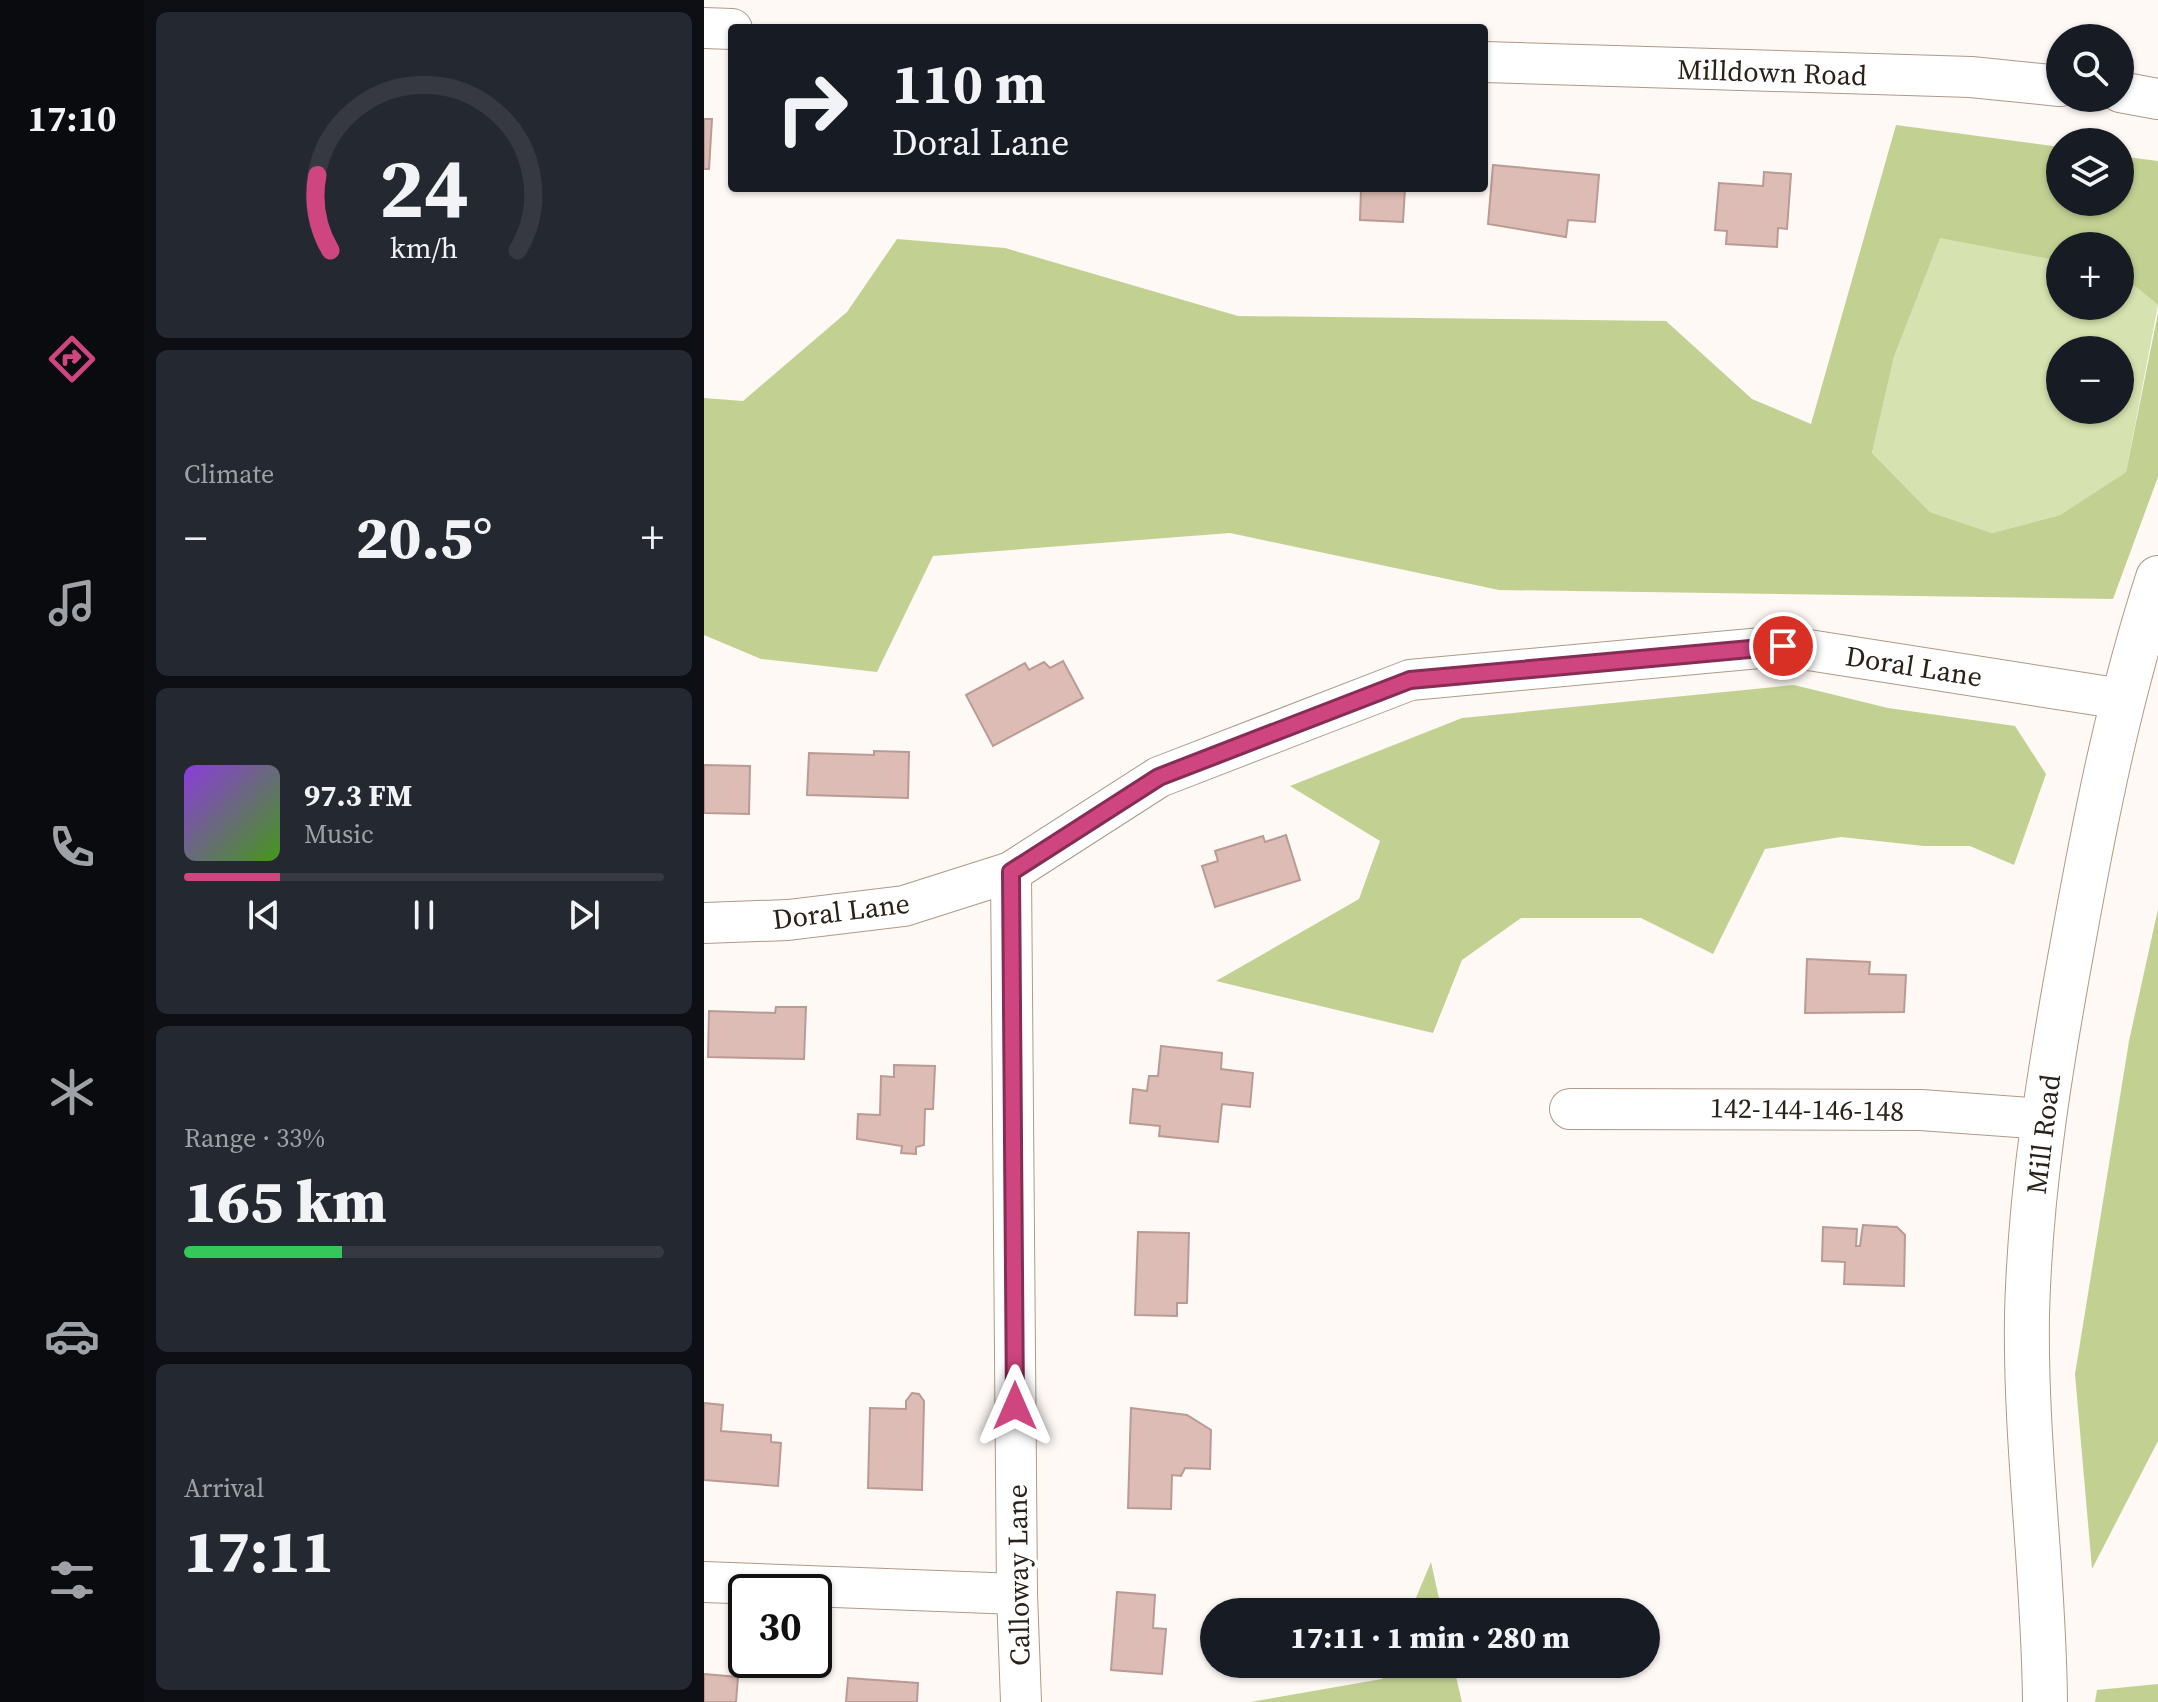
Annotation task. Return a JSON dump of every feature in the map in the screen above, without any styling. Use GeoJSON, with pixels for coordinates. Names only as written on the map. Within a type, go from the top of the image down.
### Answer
{"type":"FeatureCollection","features":[{"type":"Feature","properties":{"kind":"main road","name":"Mill Road"},"geometry":{"type":"LineString","coordinates":[[2045,1702],[2027,1329],[2031,1245],[2044,1119],[2082,889],[2122,699],[2158,578]]}},
{"type":"Feature","properties":{"kind":"street"},"geometry":{"type":"LineString","coordinates":[[704,28],[728,29]]}},
{"type":"Feature","properties":{"kind":"street","name":"Milldown Road"},"geometry":{"type":"LineString","coordinates":[[1488,62],[1971,77],[2046,85]]}},
{"type":"Feature","properties":{"kind":"street"},"geometry":{"type":"LineString","coordinates":[[2134,95],[2158,99]]}},
{"type":"Feature","properties":{"kind":"street","name":"Doral Lane"},"geometry":{"type":"LineString","coordinates":[[704,923],[788,920],[904,906],[1011,872],[1159,777],[1410,680],[1783,646],[2122,699]]}},
{"type":"Feature","properties":{"kind":"street","name":"Calloway Lane"},"geometry":{"type":"LineString","coordinates":[[1011,872],[1017,1594],[1021,1702]]}},
{"type":"Feature","properties":{"kind":"street","name":"142-144-146-148"},"geometry":{"type":"LineString","coordinates":[[1570,1109],[1921,1110],[2044,1119]]}},
{"type":"Feature","properties":{"kind":"street"},"geometry":{"type":"LineString","coordinates":[[704,1582],[1017,1594]]}},
{"type":"Feature","properties":{"kind":"green space"},"geometry":{"type":"Polygon","coordinates":[[[1896,125],[2046,145],[2046,216],[2134,216],[2134,158],[2158,161],[2158,305],[2134,285],[2134,232],[2046,232],[2046,258],[1940,238],[1894,357],[1872,453],[1930,512],[1992,533],[2060,515],[2126,472],[2158,313],[2158,477],[2113,599],[1499,590],[1230,533],[933,556],[877,672],[761,659],[704,635],[704,398],[743,401],[847,312],[897,239],[1005,248],[1238,316],[1666,321],[1752,399],[1811,424],[1896,125]]]}},
{"type":"Feature","properties":{"kind":"green space"},"geometry":{"type":"Polygon","coordinates":[[[1940,237],[2046,258],[2046,320],[2134,320],[2134,285],[2158,305],[2126,472],[2060,515],[1992,533],[1930,512],[1872,453],[1894,357],[1940,237]]]}},
{"type":"Feature","properties":{"kind":"green space"},"geometry":{"type":"Polygon","coordinates":[[[1794,685],[1888,708],[2015,726],[2046,774],[2014,865],[1970,846],[1924,846],[1841,837],[1765,849],[1713,954],[1641,918],[1521,918],[1462,960],[1433,1033],[1216,981],[1359,899],[1380,841],[1290,786],[1462,718],[1794,685]]]}},
{"type":"Feature","properties":{"kind":"green space"},"geometry":{"type":"Polygon","coordinates":[[[2158,909],[2158,1441],[2092,1569],[2075,1374],[2129,1041],[2158,909]]]}},
{"type":"Feature","properties":{"kind":"green space"},"geometry":{"type":"Polygon","coordinates":[[[1431,1562],[1439,1598],[1416,1598],[1431,1562]]]}},
{"type":"Feature","properties":{"kind":"green space"},"geometry":{"type":"Polygon","coordinates":[[[1456,1678],[1462,1702],[1250,1702],[1382,1679],[1456,1678]]]}},
{"type":"Feature","properties":{"kind":"green space"},"geometry":{"type":"Polygon","coordinates":[[[2158,1684],[2158,1702],[2095,1702],[2097,1690],[2158,1684]]]}},
{"type":"Feature","properties":{"kind":"building"},"geometry":{"type":"Polygon","coordinates":[[[704,119],[712,119],[709,169],[704,169],[704,119]]]}},
{"type":"Feature","properties":{"kind":"building"},"geometry":{"type":"Polygon","coordinates":[[[1493,165],[1599,175],[1595,222],[1568,220],[1566,237],[1488,224],[1493,165]]]}},
{"type":"Feature","properties":{"kind":"building"},"geometry":{"type":"Polygon","coordinates":[[[1764,172],[1791,174],[1787,229],[1778,228],[1777,247],[1726,244],[1727,231],[1715,230],[1719,183],[1763,186],[1764,172]]]}},
{"type":"Feature","properties":{"kind":"building"},"geometry":{"type":"Polygon","coordinates":[[[1361,192],[1405,192],[1403,222],[1360,220],[1361,192]]]}},
{"type":"Feature","properties":{"kind":"building"},"geometry":{"type":"Polygon","coordinates":[[[1063,661],[1083,698],[993,746],[966,695],[1025,663],[1029,670],[1044,662],[1050,668],[1063,661]]]}},
{"type":"Feature","properties":{"kind":"building"},"geometry":{"type":"Polygon","coordinates":[[[874,751],[909,752],[908,798],[807,795],[809,753],[874,755],[874,751]]]}},
{"type":"Feature","properties":{"kind":"building"},"geometry":{"type":"Polygon","coordinates":[[[704,765],[750,766],[749,814],[704,813],[704,765]]]}},
{"type":"Feature","properties":{"kind":"building"},"geometry":{"type":"Polygon","coordinates":[[[1286,835],[1300,880],[1215,907],[1202,866],[1218,861],[1215,851],[1263,836],[1265,842],[1286,835]]]}},
{"type":"Feature","properties":{"kind":"building"},"geometry":{"type":"Polygon","coordinates":[[[1807,959],[1870,962],[1869,974],[1906,975],[1904,1012],[1805,1013],[1807,959]]]}},
{"type":"Feature","properties":{"kind":"building"},"geometry":{"type":"Polygon","coordinates":[[[776,1007],[806,1007],[804,1059],[708,1057],[709,1011],[775,1013],[776,1007]]]}},
{"type":"Feature","properties":{"kind":"building"},"geometry":{"type":"Polygon","coordinates":[[[1161,1046],[1222,1053],[1221,1069],[1253,1073],[1250,1107],[1222,1104],[1218,1142],[1159,1136],[1160,1126],[1130,1123],[1133,1089],[1147,1091],[1149,1076],[1158,1076],[1161,1046]]]}},
{"type":"Feature","properties":{"kind":"building"},"geometry":{"type":"Polygon","coordinates":[[[894,1065],[935,1066],[933,1109],[925,1109],[924,1145],[916,1147],[916,1154],[901,1153],[902,1146],[857,1139],[858,1114],[880,1115],[881,1076],[894,1077],[894,1065]]]}},
{"type":"Feature","properties":{"kind":"building"},"geometry":{"type":"Polygon","coordinates":[[[1863,1225],[1897,1227],[1905,1235],[1904,1286],[1844,1284],[1845,1262],[1822,1261],[1823,1227],[1857,1229],[1856,1246],[1860,1246],[1863,1225]]]}},
{"type":"Feature","properties":{"kind":"building"},"geometry":{"type":"Polygon","coordinates":[[[1138,1232],[1189,1233],[1187,1303],[1177,1303],[1177,1316],[1135,1315],[1138,1232]]]}},
{"type":"Feature","properties":{"kind":"building"},"geometry":{"type":"Polygon","coordinates":[[[912,1393],[919,1394],[924,1401],[922,1490],[868,1488],[870,1408],[906,1409],[906,1401],[912,1393]]]}},
{"type":"Feature","properties":{"kind":"building"},"geometry":{"type":"Polygon","coordinates":[[[704,1403],[723,1405],[721,1431],[771,1435],[771,1442],[781,1443],[778,1486],[704,1480],[704,1403]]]}},
{"type":"Feature","properties":{"kind":"building"},"geometry":{"type":"Polygon","coordinates":[[[1131,1408],[1187,1415],[1211,1430],[1210,1469],[1185,1468],[1181,1476],[1172,1475],[1171,1509],[1128,1508],[1131,1408]]]}},
{"type":"Feature","properties":{"kind":"building"},"geometry":{"type":"Polygon","coordinates":[[[1117,1592],[1155,1595],[1153,1628],[1166,1629],[1162,1674],[1111,1670],[1117,1592]]]}},
{"type":"Feature","properties":{"kind":"building"},"geometry":{"type":"Polygon","coordinates":[[[704,1674],[738,1678],[736,1702],[704,1702],[704,1674]]]}},
{"type":"Feature","properties":{"kind":"building"},"geometry":{"type":"Polygon","coordinates":[[[848,1678],[918,1683],[917,1702],[846,1702],[848,1678]]]}},
{"type":"Feature","properties":{"kind":"route"},"geometry":{"type":"LineString","coordinates":[[1015,1406],[1011,872],[1159,777],[1410,680],[1783,646]]}}]}
